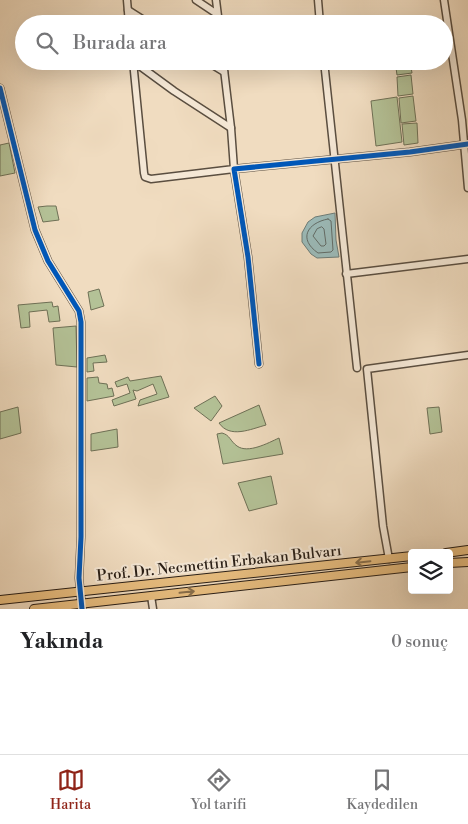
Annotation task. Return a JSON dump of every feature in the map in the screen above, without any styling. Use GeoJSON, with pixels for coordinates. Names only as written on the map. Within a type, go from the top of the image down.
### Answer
{"type":"FeatureCollection","features":[{"type":"Feature","properties":{"kind":"main road"},"geometry":{"type":"LineString","coordinates":[[453,552],[468,550]]}},
{"type":"Feature","properties":{"kind":"main road","name":"Prof. Dr. Necmettin Erbakan Bulvarı"},"geometry":{"type":"LineString","coordinates":[[0,600],[408,557]]}},
{"type":"Feature","properties":{"kind":"main road"},"geometry":{"type":"LineString","coordinates":[[453,563],[468,562]]}},
{"type":"Feature","properties":{"kind":"main road","name":"Prof. Dr. Necmettin Erbakan Bulvarı"},"geometry":{"type":"LineString","coordinates":[[34,609],[82,606],[151,596],[408,567]]}},
{"type":"Feature","properties":{"kind":"street"},"geometry":{"type":"LineString","coordinates":[[127,0],[128,15]]}},
{"type":"Feature","properties":{"kind":"street"},"geometry":{"type":"LineString","coordinates":[[196,0],[218,14]]}},
{"type":"Feature","properties":{"kind":"street"},"geometry":{"type":"LineString","coordinates":[[216,0],[218,14]]}},
{"type":"Feature","properties":{"kind":"street"},"geometry":{"type":"LineString","coordinates":[[318,0],[319,15]]}},
{"type":"Feature","properties":{"kind":"street"},"geometry":{"type":"LineString","coordinates":[[444,0],[446,15]]}},
{"type":"Feature","properties":{"kind":"street"},"geometry":{"type":"LineString","coordinates":[[128,10],[136,15]]}},
{"type":"Feature","properties":{"kind":"street"},"geometry":{"type":"LineString","coordinates":[[453,59],[466,144],[468,188]]}},
{"type":"Feature","properties":{"kind":"street"},"geometry":{"type":"LineString","coordinates":[[134,70],[146,177],[151,179],[334,158],[410,152],[466,144]]}},
{"type":"Feature","properties":{"kind":"street"},"geometry":{"type":"LineString","coordinates":[[145,70],[231,128]]}},
{"type":"Feature","properties":{"kind":"street"},"geometry":{"type":"LineString","coordinates":[[221,70],[224,72],[234,169],[248,257],[259,364]]}},
{"type":"Feature","properties":{"kind":"street"},"geometry":{"type":"LineString","coordinates":[[325,70],[357,368]]}},
{"type":"Feature","properties":{"kind":"street"},"geometry":{"type":"LineString","coordinates":[[0,88],[35,230],[48,261],[79,311],[81,322],[80,592],[82,606]]}},
{"type":"Feature","properties":{"kind":"street"},"geometry":{"type":"LineString","coordinates":[[346,274],[468,259]]}},
{"type":"Feature","properties":{"kind":"street"},"geometry":{"type":"LineString","coordinates":[[389,559],[382,517],[367,369],[468,355]]}},
{"type":"Feature","properties":{"kind":"street"},"geometry":{"type":"LineString","coordinates":[[151,596],[153,609]]}},
{"type":"Feature","properties":{"kind":"green space"},"geometry":{"type":"Polygon","coordinates":[[[396,70],[412,70],[412,73],[397,75],[396,70]]]}},
{"type":"Feature","properties":{"kind":"green space"},"geometry":{"type":"Polygon","coordinates":[[[411,75],[413,94],[398,96],[397,77],[411,75]]]}},
{"type":"Feature","properties":{"kind":"green space"},"geometry":{"type":"Polygon","coordinates":[[[413,96],[416,121],[401,123],[399,98],[413,96]]]}},
{"type":"Feature","properties":{"kind":"green space"},"geometry":{"type":"Polygon","coordinates":[[[397,97],[402,142],[376,146],[371,101],[397,97]]]}},
{"type":"Feature","properties":{"kind":"green space"},"geometry":{"type":"Polygon","coordinates":[[[417,123],[418,143],[404,145],[402,124],[417,123]]]}},
{"type":"Feature","properties":{"kind":"green space"},"geometry":{"type":"Polygon","coordinates":[[[9,143],[15,173],[0,176],[0,145],[9,143]]]}},
{"type":"Feature","properties":{"kind":"green space"},"geometry":{"type":"Polygon","coordinates":[[[56,206],[59,220],[43,222],[38,207],[56,206]]]}},
{"type":"Feature","properties":{"kind":"green space"},"geometry":{"type":"Polygon","coordinates":[[[99,289],[104,306],[91,310],[88,292],[99,289]]]}},
{"type":"Feature","properties":{"kind":"green space"},"geometry":{"type":"Polygon","coordinates":[[[52,302],[53,307],[58,306],[60,321],[49,322],[47,310],[29,312],[30,327],[21,328],[18,305],[52,302]]]}},
{"type":"Feature","properties":{"kind":"green space"},"geometry":{"type":"Polygon","coordinates":[[[76,326],[77,367],[56,365],[53,328],[76,326]]]}},
{"type":"Feature","properties":{"kind":"green space"},"geometry":{"type":"Polygon","coordinates":[[[105,355],[107,362],[93,363],[94,371],[87,372],[87,358],[105,355]]]}},
{"type":"Feature","properties":{"kind":"green space"},"geometry":{"type":"Polygon","coordinates":[[[161,376],[169,397],[138,406],[140,400],[157,394],[153,384],[137,391],[133,390],[136,399],[114,406],[112,400],[130,393],[127,384],[117,387],[115,382],[128,377],[130,381],[161,376]]]}},
{"type":"Feature","properties":{"kind":"green space"},"geometry":{"type":"Polygon","coordinates":[[[98,377],[99,383],[107,384],[108,389],[112,388],[114,396],[87,401],[87,378],[98,377]]]}},
{"type":"Feature","properties":{"kind":"green space"},"geometry":{"type":"Polygon","coordinates":[[[215,396],[222,406],[211,421],[194,408],[215,396]]]}},
{"type":"Feature","properties":{"kind":"green space"},"geometry":{"type":"Polygon","coordinates":[[[259,405],[266,425],[235,432],[229,431],[219,423],[259,405]]]}},
{"type":"Feature","properties":{"kind":"green space"},"geometry":{"type":"Polygon","coordinates":[[[18,407],[21,433],[0,439],[0,412],[18,407]]]}},
{"type":"Feature","properties":{"kind":"green space"},"geometry":{"type":"Polygon","coordinates":[[[439,407],[442,432],[430,434],[427,408],[439,407]]]}},
{"type":"Feature","properties":{"kind":"green space"},"geometry":{"type":"Polygon","coordinates":[[[117,429],[118,447],[91,451],[91,434],[117,429]]]}},
{"type":"Feature","properties":{"kind":"green space"},"geometry":{"type":"Polygon","coordinates":[[[217,434],[227,435],[237,446],[247,449],[258,447],[279,438],[283,454],[223,464],[217,434]]]}},
{"type":"Feature","properties":{"kind":"green space"},"geometry":{"type":"Polygon","coordinates":[[[271,476],[277,504],[249,511],[238,483],[271,476]]]}},
{"type":"Feature","properties":{"kind":"water"},"geometry":{"type":"Polygon","coordinates":[[[335,213],[339,257],[317,258],[311,254],[302,242],[302,233],[308,222],[315,217],[335,213]]]}},
{"type":"Feature","properties":{"kind":"cycle path"},"geometry":{"type":"LineString","coordinates":[[0,88],[35,230],[48,261],[79,311],[81,322],[81,537],[79,578],[82,609]]}},
{"type":"Feature","properties":{"kind":"cycle path"},"geometry":{"type":"LineString","coordinates":[[259,364],[248,257],[234,169],[410,152],[468,144]]}}]}
